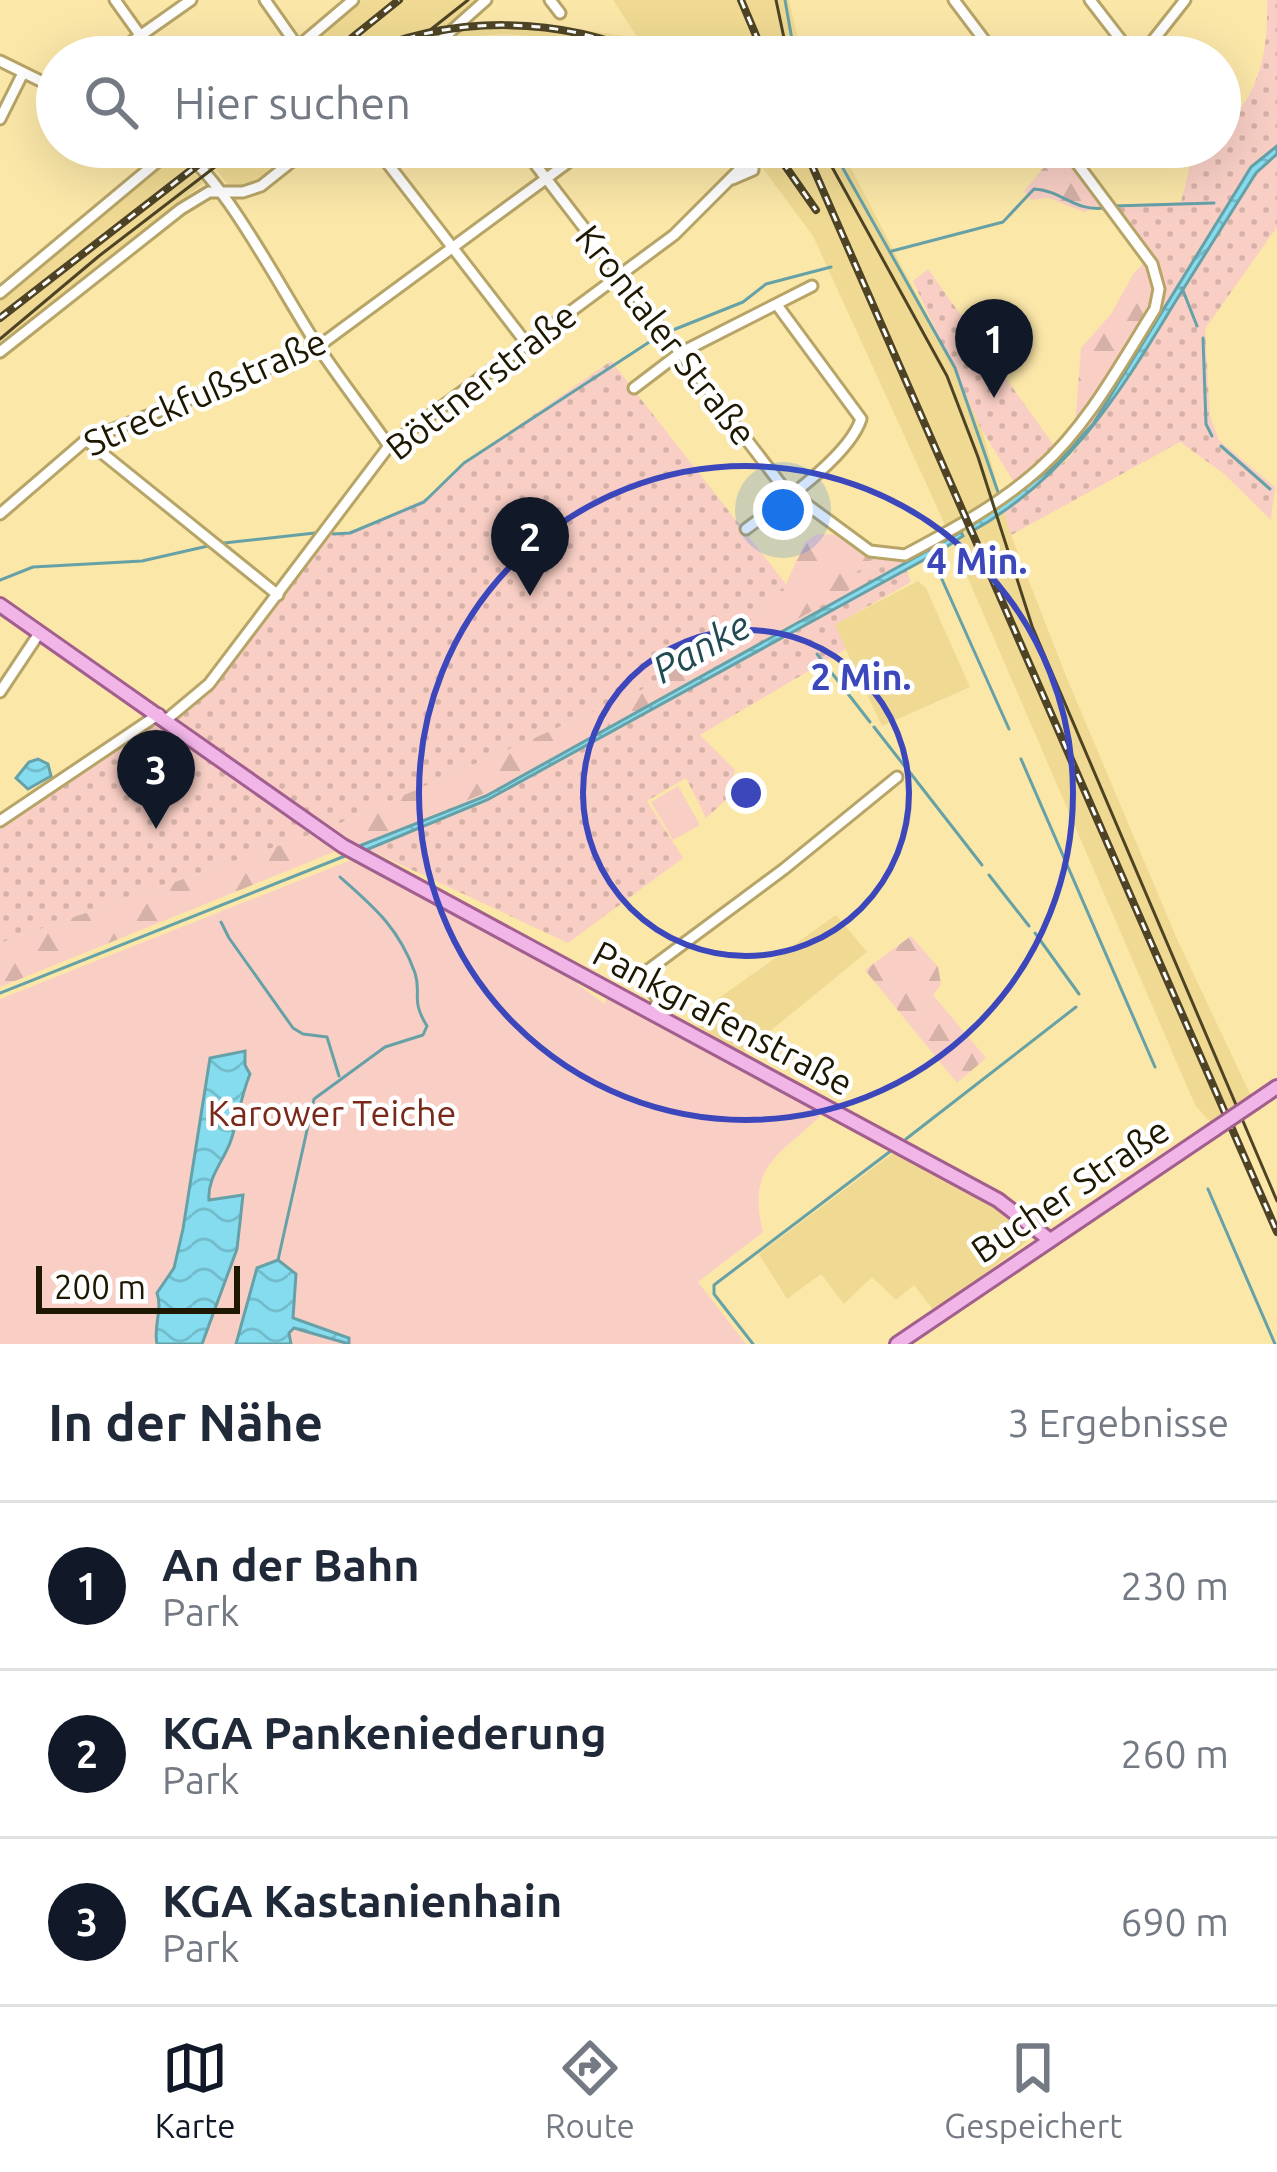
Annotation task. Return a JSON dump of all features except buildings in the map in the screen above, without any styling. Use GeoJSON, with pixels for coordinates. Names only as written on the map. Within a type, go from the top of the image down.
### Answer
{"type":"FeatureCollection","features":[{"type":"Feature","properties":{"kind":"main road"},"geometry":{"type":"LineString","coordinates":[[0,605],[162,717]]}},
{"type":"Feature","properties":{"kind":"main road","name":"Pankgrafenstraße"},"geometry":{"type":"LineString","coordinates":[[162,717],[343,846],[998,1200],[1050,1240]]}},
{"type":"Feature","properties":{"kind":"main road","name":"Bucher Straße"},"geometry":{"type":"LineString","coordinates":[[897,1344],[1277,1087]]}},
{"type":"Feature","properties":{"kind":"street"},"geometry":{"type":"LineString","coordinates":[[115,0],[140,35],[191,0]]}},
{"type":"Feature","properties":{"kind":"street"},"geometry":{"type":"LineString","coordinates":[[265,0],[290,36]]}},
{"type":"Feature","properties":{"kind":"street"},"geometry":{"type":"LineString","coordinates":[[311,36],[352,0]]}},
{"type":"Feature","properties":{"kind":"street"},"geometry":{"type":"LineString","coordinates":[[447,36],[487,0]]}},
{"type":"Feature","properties":{"kind":"street"},"geometry":{"type":"LineString","coordinates":[[550,0],[560,13]]}},
{"type":"Feature","properties":{"kind":"street"},"geometry":{"type":"LineString","coordinates":[[954,0],[981,36]]}},
{"type":"Feature","properties":{"kind":"street"},"geometry":{"type":"LineString","coordinates":[[1090,0],[1120,36]]}},
{"type":"Feature","properties":{"kind":"street"},"geometry":{"type":"LineString","coordinates":[[1154,36],[1184,0]]}},
{"type":"Feature","properties":{"kind":"street"},"geometry":{"type":"LineString","coordinates":[[0,61],[36,79]]}},
{"type":"Feature","properties":{"kind":"street"},"geometry":{"type":"LineString","coordinates":[[0,119],[23,73]]}},
{"type":"Feature","properties":{"kind":"street"},"geometry":{"type":"LineString","coordinates":[[0,293],[149,168]]}},
{"type":"Feature","properties":{"kind":"street"},"geometry":{"type":"LineString","coordinates":[[201,168],[223,191],[318,347],[389,446]]}},
{"type":"Feature","properties":{"kind":"street"},"geometry":{"type":"LineString","coordinates":[[0,352],[182,209],[209,192],[242,192],[261,186],[284,168]]}},
{"type":"Feature","properties":{"kind":"street"},"geometry":{"type":"LineString","coordinates":[[391,168],[526,344]]}},
{"type":"Feature","properties":{"kind":"street","name":"Krontaler Straße"},"geometry":{"type":"LineString","coordinates":[[538,168],[790,494],[870,550],[904,555],[1001,500],[1038,470],[1080,424],[1155,309],[1159,289],[1152,264],[1081,168]]}},
{"type":"Feature","properties":{"kind":"street","name":"Streckfußstraße"},"geometry":{"type":"LineString","coordinates":[[0,514],[86,440],[318,347],[563,168]]}},
{"type":"Feature","properties":{"kind":"street","name":"Böttnerstraße"},"geometry":{"type":"LineString","coordinates":[[0,821],[209,684],[389,446],[674,235],[732,178]]}},
{"type":"Feature","properties":{"kind":"street"},"geometry":{"type":"LineString","coordinates":[[634,388],[680,353],[812,286]]}},
{"type":"Feature","properties":{"kind":"street"},"geometry":{"type":"LineString","coordinates":[[746,530],[830,460],[861,419],[777,305]]}},
{"type":"Feature","properties":{"kind":"street"},"geometry":{"type":"LineString","coordinates":[[86,440],[278,595]]}},
{"type":"Feature","properties":{"kind":"street"},"geometry":{"type":"LineString","coordinates":[[0,692],[40,632]]}},
{"type":"Feature","properties":{"kind":"street"},"geometry":{"type":"LineString","coordinates":[[651,1013],[658,1000],[640,976],[897,777]]}},
{"type":"Feature","properties":{"kind":"shaded area"},"geometry":{"type":"Polygon","coordinates":[[[363,0],[481,0],[459,22],[529,22],[624,36],[505,34],[320,36],[363,0]]]}},
{"type":"Feature","properties":{"kind":"shaded area"},"geometry":{"type":"Polygon","coordinates":[[[613,0],[789,0],[797,36],[637,36],[613,0]]]}},
{"type":"Feature","properties":{"kind":"shaded area"},"geometry":{"type":"Polygon","coordinates":[[[161,168],[188,168],[203,183],[0,349],[0,300],[161,168]]]}},
{"type":"Feature","properties":{"kind":"shaded area"},"geometry":{"type":"Polygon","coordinates":[[[215,168],[278,168],[261,182],[228,185],[215,168]]]}},
{"type":"Feature","properties":{"kind":"shaded area"},"geometry":{"type":"Polygon","coordinates":[[[763,168],[851,168],[953,365],[982,430],[1011,535],[1066,676],[1177,939],[1252,1098],[1212,1124],[1195,1105],[946,527],[813,236],[763,168]]]}},
{"type":"Feature","properties":{"kind":"shaded area"},"geometry":{"type":"Polygon","coordinates":[[[918,581],[926,588],[970,687],[882,726],[834,625],[918,581]]]}},
{"type":"Feature","properties":{"kind":"shaded area"},"geometry":{"type":"Polygon","coordinates":[[[836,915],[867,952],[742,1054],[688,1020],[836,915]]]}},
{"type":"Feature","properties":{"kind":"shaded area"},"geometry":{"type":"Polygon","coordinates":[[[896,1151],[1012,1214],[1026,1242],[935,1312],[914,1285],[896,1300],[872,1277],[844,1304],[821,1274],[787,1299],[759,1254],[896,1151]]]}},
{"type":"Feature","properties":{"kind":"green space"},"geometry":{"type":"Polygon","coordinates":[[[1267,0],[1277,0],[1277,146],[1251,167],[1093,424],[1052,468],[1003,505],[1063,450],[1155,263],[1115,205],[1181,202],[1190,168],[1241,168],[1241,108],[1258,74],[1267,0]]]}},
{"type":"Feature","properties":{"kind":"green space"},"geometry":{"type":"Polygon","coordinates":[[[1277,154],[1277,227],[1205,329],[1210,416],[1219,440],[1275,487],[1271,520],[1223,473],[1180,442],[1011,535],[1004,511],[1069,458],[1128,380],[1256,172],[1277,154]]]}},
{"type":"Feature","properties":{"kind":"green space"},"geometry":{"type":"Polygon","coordinates":[[[1043,168],[1074,168],[1103,205],[1084,212],[1049,198],[1031,200],[1024,191],[1043,168]]]}},
{"type":"Feature","properties":{"kind":"green space"},"geometry":{"type":"Polygon","coordinates":[[[1146,261],[1156,287],[1152,308],[1075,424],[1081,348],[1111,314],[1146,261]]]}},
{"type":"Feature","properties":{"kind":"green space"},"geometry":{"type":"Polygon","coordinates":[[[928,269],[1055,447],[1015,484],[982,430],[913,281],[928,269]]]}},
{"type":"Feature","properties":{"kind":"green space"},"geometry":{"type":"Polygon","coordinates":[[[611,361],[786,584],[761,610],[637,693],[329,828],[179,719],[214,689],[333,531],[360,528],[433,495],[461,465],[611,361]]]}},
{"type":"Feature","properties":{"kind":"green space"},"geometry":{"type":"Polygon","coordinates":[[[817,534],[839,535],[872,558],[852,574],[852,588],[524,776],[361,846],[329,828],[637,693],[761,610],[786,584],[805,542],[817,534]]]}},
{"type":"Feature","properties":{"kind":"green space"},"geometry":{"type":"Polygon","coordinates":[[[872,558],[902,559],[911,582],[835,625],[846,649],[700,735],[735,770],[728,798],[706,818],[686,778],[647,801],[683,858],[568,943],[361,846],[524,776],[851,588],[852,574],[872,558]]]}},
{"type":"Feature","properties":{"kind":"green space"},"geometry":{"type":"Polygon","coordinates":[[[161,720],[315,833],[0,943],[0,825],[161,720]]]}},
{"type":"Feature","properties":{"kind":"green space"},"geometry":{"type":"Polygon","coordinates":[[[678,786],[700,825],[673,840],[651,802],[678,786]]]}},
{"type":"Feature","properties":{"kind":"green space"},"geometry":{"type":"Polygon","coordinates":[[[315,833],[339,850],[0,987],[0,943],[315,833]]]}},
{"type":"Feature","properties":{"kind":"green space","name":"Karower Teiche"},"geometry":{"type":"Polygon","coordinates":[[[351,860],[573,977],[605,1004],[607,996],[822,1114],[763,1175],[759,1209],[763,1232],[698,1282],[746,1344],[0,1344],[0,999],[351,860]]]}},
{"type":"Feature","properties":{"kind":"green space"},"geometry":{"type":"Polygon","coordinates":[[[911,936],[938,967],[941,984],[933,995],[986,1058],[957,1083],[865,970],[911,936]]]}},
{"type":"Feature","properties":{"kind":"water"},"geometry":{"type":"Polygon","coordinates":[[[1277,146],[1277,154],[1256,173],[1131,373],[1086,434],[1033,488],[969,533],[967,529],[1052,468],[1093,424],[1251,167],[1277,146]]]}},
{"type":"Feature","properties":{"kind":"water"},"geometry":{"type":"Polygon","coordinates":[[[961,532],[963,536],[940,551],[487,800],[366,850],[359,846],[486,796],[961,532]]]}},
{"type":"Feature","properties":{"kind":"water"},"geometry":{"type":"Polygon","coordinates":[[[38,759],[48,764],[51,776],[28,789],[16,778],[29,762],[38,759]]]}},
{"type":"Feature","properties":{"kind":"water"},"geometry":{"type":"Polygon","coordinates":[[[245,1051],[250,1074],[230,1143],[209,1192],[209,1200],[243,1195],[237,1249],[202,1344],[157,1344],[157,1293],[174,1268],[183,1229],[210,1058],[245,1051]]]}},
{"type":"Feature","properties":{"kind":"water"},"geometry":{"type":"Polygon","coordinates":[[[278,1260],[296,1274],[293,1318],[349,1338],[349,1344],[294,1328],[289,1333],[291,1344],[236,1344],[257,1268],[278,1260]]]}},
{"type":"Feature","properties":{"kind":"waterway"},"geometry":{"type":"LineString","coordinates":[[785,0],[791,36]]}},
{"type":"Feature","properties":{"kind":"waterway"},"geometry":{"type":"LineString","coordinates":[[843,168],[955,368],[998,492]]}},
{"type":"Feature","properties":{"kind":"waterway"},"geometry":{"type":"LineString","coordinates":[[892,251],[1003,222],[1034,189],[1085,207],[1104,208]]}},
{"type":"Feature","properties":{"kind":"waterway"},"geometry":{"type":"LineString","coordinates":[[1114,206],[1214,203]]}},
{"type":"Feature","properties":{"kind":"waterway"},"geometry":{"type":"LineString","coordinates":[[673,330],[743,302],[766,284],[831,267]]}},
{"type":"Feature","properties":{"kind":"waterway"},"geometry":{"type":"LineString","coordinates":[[1182,288],[1197,326]]}},
{"type":"Feature","properties":{"kind":"waterway"},"geometry":{"type":"LineString","coordinates":[[333,534],[350,533],[424,502],[464,463],[657,337]]}},
{"type":"Feature","properties":{"kind":"waterway"},"geometry":{"type":"LineString","coordinates":[[1203,338],[1206,424],[1212,436]]}},
{"type":"Feature","properties":{"kind":"waterway"},"geometry":{"type":"LineString","coordinates":[[1221,446],[1270,489]]}},
{"type":"Feature","properties":{"kind":"waterway"},"geometry":{"type":"LineString","coordinates":[[224,543],[315,533]]}},
{"type":"Feature","properties":{"kind":"waterway"},"geometry":{"type":"LineString","coordinates":[[0,580],[33,567],[142,561],[208,546]]}},
{"type":"Feature","properties":{"kind":"waterway"},"geometry":{"type":"LineString","coordinates":[[935,550],[936,566],[1009,729]]}},
{"type":"Feature","properties":{"kind":"waterway"},"geometry":{"type":"LineString","coordinates":[[817,654],[870,722]]}},
{"type":"Feature","properties":{"kind":"waterway"},"geometry":{"type":"LineString","coordinates":[[874,727],[906,768]]}},
{"type":"Feature","properties":{"kind":"waterway"},"geometry":{"type":"LineString","coordinates":[[1021,759],[1155,1067]]}},
{"type":"Feature","properties":{"kind":"waterway"},"geometry":{"type":"LineString","coordinates":[[908,770],[982,865]]}},
{"type":"Feature","properties":{"kind":"waterway","name":"Panke"},"geometry":{"type":"LineString","coordinates":[[0,993],[350,854]]}},
{"type":"Feature","properties":{"kind":"waterway"},"geometry":{"type":"LineString","coordinates":[[989,875],[1029,926]]}},
{"type":"Feature","properties":{"kind":"waterway"},"geometry":{"type":"LineString","coordinates":[[278,1260],[314,1099],[385,1047],[423,1035],[427,1026],[419,1009],[415,973],[401,943],[340,877]]}},
{"type":"Feature","properties":{"kind":"waterway"},"geometry":{"type":"LineString","coordinates":[[221,922],[293,1028],[327,1037],[339,1076]]}},
{"type":"Feature","properties":{"kind":"waterway"},"geometry":{"type":"LineString","coordinates":[[1035,933],[1079,994]]}},
{"type":"Feature","properties":{"kind":"waterway"},"geometry":{"type":"LineString","coordinates":[[906,1139],[1076,1007]]}},
{"type":"Feature","properties":{"kind":"waterway"},"geometry":{"type":"LineString","coordinates":[[753,1344],[714,1294],[714,1285],[892,1150]]}},
{"type":"Feature","properties":{"kind":"waterway"},"geometry":{"type":"LineString","coordinates":[[1208,1189],[1275,1344]]}},
{"type":"Feature","properties":{"kind":"tram line"},"geometry":{"type":"LineString","coordinates":[[423,36],[468,0]]}},
{"type":"Feature","properties":{"kind":"tram line"},"geometry":{"type":"LineString","coordinates":[[776,0],[784,36]]}},
{"type":"Feature","properties":{"kind":"tram line"},"geometry":{"type":"LineString","coordinates":[[0,339],[214,168]]}},
{"type":"Feature","properties":{"kind":"tram line"},"geometry":{"type":"LineString","coordinates":[[833,168],[947,376],[1032,626],[1277,1201]]}},
{"type":"Feature","properties":{"kind":"railway"},"geometry":{"type":"LineString","coordinates":[[354,36],[399,0]]}},
{"type":"Feature","properties":{"kind":"railway"},"geometry":{"type":"LineString","coordinates":[[741,0],[756,36]]}},
{"type":"Feature","properties":{"kind":"railway"},"geometry":{"type":"LineString","coordinates":[[417,36],[504,25],[590,36]]}},
{"type":"Feature","properties":{"kind":"railway"},"geometry":{"type":"LineString","coordinates":[[0,318],[194,168]]}},
{"type":"Feature","properties":{"kind":"railway"},"geometry":{"type":"LineString","coordinates":[[787,168],[816,210]]}},
{"type":"Feature","properties":{"kind":"railway"},"geometry":{"type":"LineString","coordinates":[[813,168],[1277,1232]]}},
{"type":"Feature","properties":{"kind":"place","name":"An der Bahn"},"geometry":{"type":"Point","coordinates":[994,398]}},
{"type":"Feature","properties":{"kind":"place","name":"KGA Pankeniederung"},"geometry":{"type":"Point","coordinates":[530,596]}},
{"type":"Feature","properties":{"kind":"place","name":"KGA Kastanienhain"},"geometry":{"type":"Point","coordinates":[156,829]}}]}
